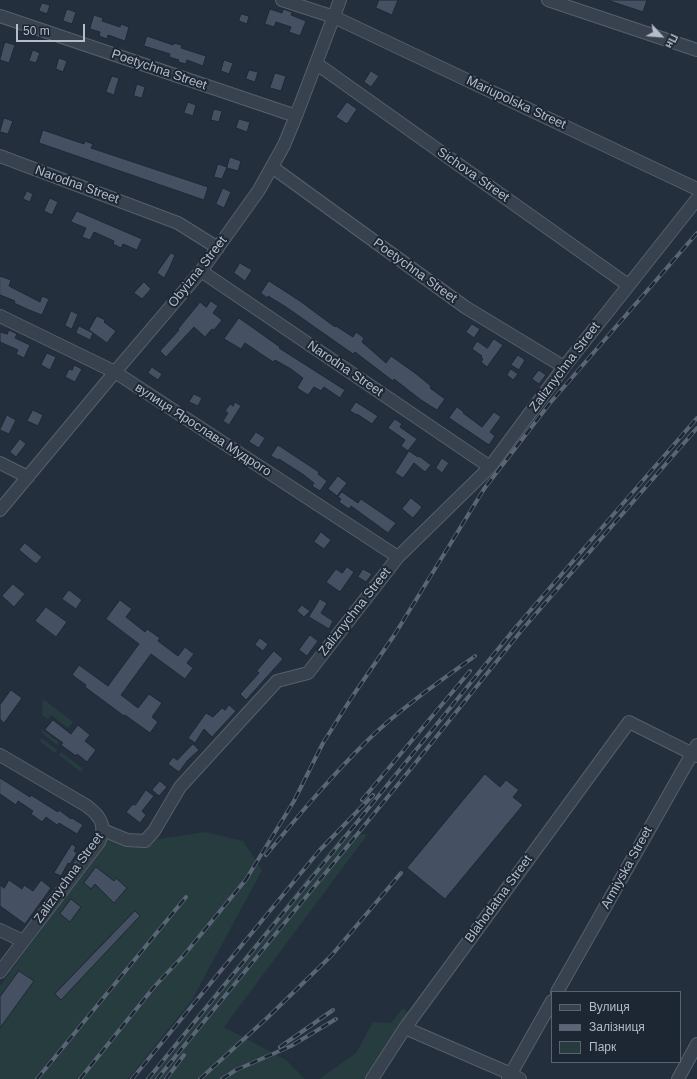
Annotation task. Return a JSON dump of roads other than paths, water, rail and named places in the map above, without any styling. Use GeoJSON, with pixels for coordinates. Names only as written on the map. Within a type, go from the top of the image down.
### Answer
{"type":"FeatureCollection","features":[{"type":"Feature","properties":{"kind":"street"},"geometry":{"type":"LineString","coordinates":[[282,0],[334,17]]}},
{"type":"Feature","properties":{"kind":"street","name":"Obyizna Street"},"geometry":{"type":"LineString","coordinates":[[0,510],[114,372],[201,271],[259,190],[284,145],[317,64],[340,0]]}},
{"type":"Feature","properties":{"kind":"street"},"geometry":{"type":"LineString","coordinates":[[548,0],[697,50]]}},
{"type":"Feature","properties":{"kind":"street","name":"Poetychna Street"},"geometry":{"type":"LineString","coordinates":[[0,16],[296,116]]}},
{"type":"Feature","properties":{"kind":"street","name":"Mariupolska Street"},"geometry":{"type":"LineString","coordinates":[[334,17],[697,189]]}},
{"type":"Feature","properties":{"kind":"street","name":"Sichova Street"},"geometry":{"type":"LineString","coordinates":[[317,64],[628,285]]}},
{"type":"Feature","properties":{"kind":"street","name":"Narodna Street"},"geometry":{"type":"LineString","coordinates":[[0,156],[178,223],[218,248]]}},
{"type":"Feature","properties":{"kind":"street","name":"Poetychna Street"},"geometry":{"type":"LineString","coordinates":[[272,167],[465,307],[564,367]]}},
{"type":"Feature","properties":{"kind":"street","name":"Zaliznychna Street"},"geometry":{"type":"LineString","coordinates":[[0,972],[99,842],[103,830],[128,840],[145,841],[154,831],[180,787],[277,681],[308,673],[398,557],[490,467],[564,367],[697,198]]}},
{"type":"Feature","properties":{"kind":"street","name":"Narodna Street"},"geometry":{"type":"LineString","coordinates":[[201,271],[490,467]]}},
{"type":"Feature","properties":{"kind":"street","name":"вулиця Ярослава Мудрого"},"geometry":{"type":"LineString","coordinates":[[0,316],[114,372],[398,557]]}},
{"type":"Feature","properties":{"kind":"street"},"geometry":{"type":"LineString","coordinates":[[0,463],[28,477]]}},
{"type":"Feature","properties":{"kind":"street","name":"Blahodatna Street"},"geometry":{"type":"LineString","coordinates":[[372,1079],[405,1028],[629,722],[695,752]]}},
{"type":"Feature","properties":{"kind":"street","name":"Armiyska Street"},"geometry":{"type":"LineString","coordinates":[[558,991],[695,752]]}},
{"type":"Feature","properties":{"kind":"street"},"geometry":{"type":"LineString","coordinates":[[0,755],[94,811],[100,819],[103,830]]}},
{"type":"Feature","properties":{"kind":"street"},"geometry":{"type":"LineString","coordinates":[[0,930],[23,941]]}},
{"type":"Feature","properties":{"kind":"street"},"geometry":{"type":"LineString","coordinates":[[405,1028],[513,1077],[551,1003]]}},
{"type":"Feature","properties":{"kind":"street"},"geometry":{"type":"LineString","coordinates":[[678,1079],[697,1044]]}},
{"type":"Feature","properties":{"kind":"railway"},"geometry":{"type":"LineString","coordinates":[[245,881],[294,801],[323,743],[395,634],[484,489],[550,403],[697,233]]}},
{"type":"Feature","properties":{"kind":"railway"},"geometry":{"type":"LineString","coordinates":[[148,1079],[516,627],[697,418]]}},
{"type":"Feature","properties":{"kind":"railway"},"geometry":{"type":"LineString","coordinates":[[157,1079],[413,766],[521,631],[697,428]]}},
{"type":"Feature","properties":{"kind":"railway"},"geometry":{"type":"LineString","coordinates":[[266,855],[303,810],[369,739],[407,706],[475,656]]}},
{"type":"Feature","properties":{"kind":"railway"},"geometry":{"type":"LineString","coordinates":[[362,800],[470,671]]}},
{"type":"Feature","properties":{"kind":"railway"},"geometry":{"type":"LineString","coordinates":[[132,1079],[319,851],[373,795]]}},
{"type":"Feature","properties":{"kind":"railway"},"geometry":{"type":"LineString","coordinates":[[200,1079],[267,1018],[331,956],[401,873]]}},
{"type":"Feature","properties":{"kind":"railway"},"geometry":{"type":"LineString","coordinates":[[80,1079],[154,987],[184,955],[248,877]]}},
{"type":"Feature","properties":{"kind":"railway"},"geometry":{"type":"LineString","coordinates":[[37,1079],[186,897]]}},
{"type":"Feature","properties":{"kind":"railway"},"geometry":{"type":"LineString","coordinates":[[280,1047],[333,1010]]}},
{"type":"Feature","properties":{"kind":"railway"},"geometry":{"type":"LineString","coordinates":[[222,1079],[236,1070],[291,1046],[336,1019]]}},
{"type":"Feature","properties":{"kind":"railway"},"geometry":{"type":"LineString","coordinates":[[166,1079],[184,1055]]}}]}
